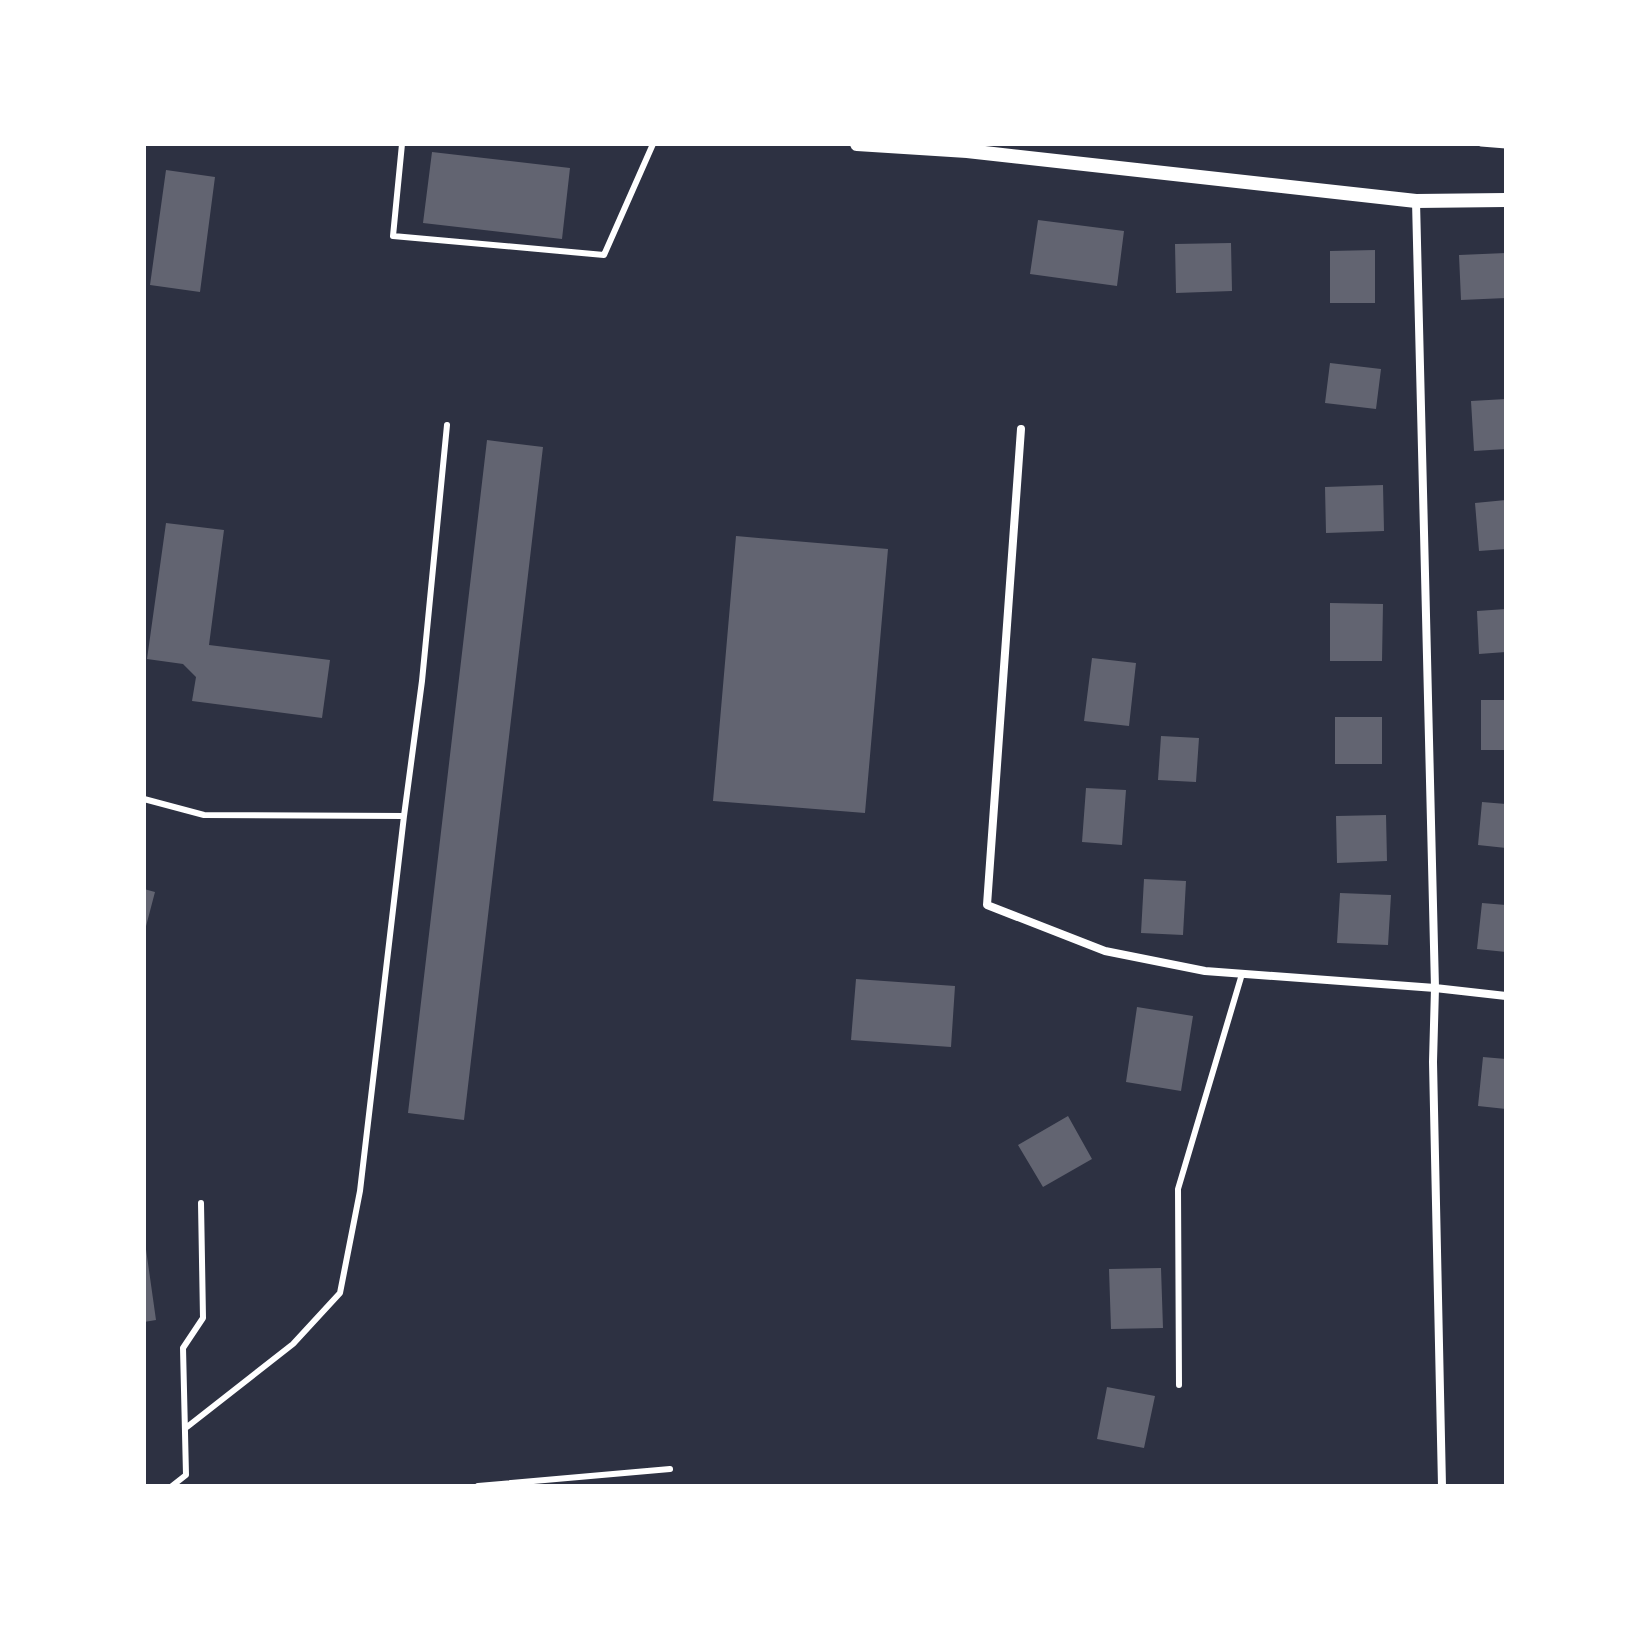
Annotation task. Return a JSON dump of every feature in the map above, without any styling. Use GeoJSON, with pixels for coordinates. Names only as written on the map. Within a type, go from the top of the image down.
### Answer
{"type":"FeatureCollection","features":[{"type":"Feature","properties":{"kind":"street"},"geometry":{"type":"LineString","coordinates":[[857,144],[967,148],[1416,201],[1506,200]]}},
{"type":"Feature","properties":{"kind":"street"},"geometry":{"type":"LineString","coordinates":[[1416,201],[1435,988],[1433,1062],[1442,1486]]}},
{"type":"Feature","properties":{"kind":"street"},"geometry":{"type":"LineString","coordinates":[[1021,429],[987,905],[1105,951],[1205,971],[1506,996]]}},
{"type":"Feature","properties":{"kind":"lane"},"geometry":{"type":"LineString","coordinates":[[402,144],[393,236],[604,255],[653,144]]}},
{"type":"Feature","properties":{"kind":"lane"},"geometry":{"type":"LineString","coordinates":[[187,1427],[293,1344],[340,1293],[360,1191],[422,681],[447,425]]}},
{"type":"Feature","properties":{"kind":"lane"},"geometry":{"type":"LineString","coordinates":[[144,799],[204,815],[404,816]]}},
{"type":"Feature","properties":{"kind":"lane"},"geometry":{"type":"LineString","coordinates":[[1179,1385],[1178,1189],[1242,974]]}},
{"type":"Feature","properties":{"kind":"lane"},"geometry":{"type":"LineString","coordinates":[[172,1486],[186,1475],[183,1348],[203,1318],[201,1203]]}},
{"type":"Feature","properties":{"kind":"lane"},"geometry":{"type":"LineString","coordinates":[[478,1486],[670,1469]]}},
{"type":"Feature","properties":{"kind":"path"},"geometry":{"type":"LineString","coordinates":[[1481,144],[1506,146]]}},
{"type":"Feature","properties":{"kind":"building"},"geometry":{"type":"Polygon","coordinates":[[[432,152],[570,168],[562,239],[423,223],[432,152]]]}},
{"type":"Feature","properties":{"kind":"building"},"geometry":{"type":"Polygon","coordinates":[[[166,170],[215,177],[200,292],[150,285],[166,170]]]}},
{"type":"Feature","properties":{"kind":"building"},"geometry":{"type":"Polygon","coordinates":[[[1038,220],[1124,231],[1117,286],[1030,274],[1038,220]]]}},
{"type":"Feature","properties":{"kind":"building"},"geometry":{"type":"Polygon","coordinates":[[[1231,243],[1232,291],[1176,293],[1175,244],[1231,243]]]}},
{"type":"Feature","properties":{"kind":"building"},"geometry":{"type":"Polygon","coordinates":[[[1375,250],[1375,303],[1330,303],[1330,251],[1375,250]]]}},
{"type":"Feature","properties":{"kind":"building"},"geometry":{"type":"Polygon","coordinates":[[[1506,253],[1506,298],[1461,300],[1459,255],[1506,253]]]}},
{"type":"Feature","properties":{"kind":"building"},"geometry":{"type":"Polygon","coordinates":[[[1330,363],[1381,369],[1376,409],[1325,403],[1330,363]]]}},
{"type":"Feature","properties":{"kind":"building"},"geometry":{"type":"Polygon","coordinates":[[[1506,399],[1506,449],[1474,451],[1471,401],[1506,399]]]}},
{"type":"Feature","properties":{"kind":"building"},"geometry":{"type":"Polygon","coordinates":[[[487,440],[543,447],[464,1120],[408,1113],[487,440]]]}},
{"type":"Feature","properties":{"kind":"building"},"geometry":{"type":"Polygon","coordinates":[[[1383,485],[1384,531],[1326,533],[1325,487],[1383,485]]]}},
{"type":"Feature","properties":{"kind":"building"},"geometry":{"type":"Polygon","coordinates":[[[1506,500],[1506,549],[1479,551],[1475,503],[1506,500]]]}},
{"type":"Feature","properties":{"kind":"building"},"geometry":{"type":"Polygon","coordinates":[[[166,523],[224,530],[209,645],[330,660],[322,718],[192,701],[196,677],[183,664],[147,659],[166,523]]]}},
{"type":"Feature","properties":{"kind":"building"},"geometry":{"type":"Polygon","coordinates":[[[736,536],[888,549],[865,813],[713,801],[736,536]]]}},
{"type":"Feature","properties":{"kind":"building"},"geometry":{"type":"Polygon","coordinates":[[[1330,603],[1383,604],[1382,661],[1330,661],[1330,603]]]}},
{"type":"Feature","properties":{"kind":"building"},"geometry":{"type":"Polygon","coordinates":[[[1506,609],[1506,652],[1479,654],[1477,611],[1506,609]]]}},
{"type":"Feature","properties":{"kind":"building"},"geometry":{"type":"Polygon","coordinates":[[[1092,658],[1136,663],[1129,726],[1084,721],[1092,658]]]}},
{"type":"Feature","properties":{"kind":"building"},"geometry":{"type":"Polygon","coordinates":[[[1481,700],[1506,700],[1506,750],[1481,750],[1481,700]]]}},
{"type":"Feature","properties":{"kind":"building"},"geometry":{"type":"Polygon","coordinates":[[[1335,717],[1382,717],[1382,764],[1335,764],[1335,717]]]}},
{"type":"Feature","properties":{"kind":"building"},"geometry":{"type":"Polygon","coordinates":[[[1161,736],[1199,738],[1196,782],[1158,780],[1161,736]]]}},
{"type":"Feature","properties":{"kind":"building"},"geometry":{"type":"Polygon","coordinates":[[[1086,788],[1126,790],[1122,845],[1082,842],[1086,788]]]}},
{"type":"Feature","properties":{"kind":"building"},"geometry":{"type":"Polygon","coordinates":[[[1482,802],[1506,804],[1506,848],[1478,845],[1482,802]]]}},
{"type":"Feature","properties":{"kind":"building"},"geometry":{"type":"Polygon","coordinates":[[[1386,815],[1387,861],[1337,863],[1336,816],[1386,815]]]}},
{"type":"Feature","properties":{"kind":"building"},"geometry":{"type":"Polygon","coordinates":[[[1144,879],[1186,881],[1183,935],[1141,933],[1144,879]]]}},
{"type":"Feature","properties":{"kind":"building"},"geometry":{"type":"Polygon","coordinates":[[[144,889],[155,892],[145,930],[144,929],[144,889]]]}},
{"type":"Feature","properties":{"kind":"building"},"geometry":{"type":"Polygon","coordinates":[[[1340,893],[1391,895],[1388,945],[1337,943],[1340,893]]]}},
{"type":"Feature","properties":{"kind":"building"},"geometry":{"type":"Polygon","coordinates":[[[1482,903],[1506,905],[1506,952],[1477,949],[1482,903]]]}},
{"type":"Feature","properties":{"kind":"building"},"geometry":{"type":"Polygon","coordinates":[[[856,979],[955,986],[951,1047],[851,1040],[856,979]]]}},
{"type":"Feature","properties":{"kind":"building"},"geometry":{"type":"Polygon","coordinates":[[[1137,1007],[1193,1016],[1181,1091],[1126,1082],[1137,1007]]]}},
{"type":"Feature","properties":{"kind":"building"},"geometry":{"type":"Polygon","coordinates":[[[1483,1057],[1506,1059],[1506,1109],[1478,1106],[1483,1057]]]}},
{"type":"Feature","properties":{"kind":"building"},"geometry":{"type":"Polygon","coordinates":[[[1068,1116],[1092,1159],[1043,1187],[1018,1145],[1068,1116]]]}},
{"type":"Feature","properties":{"kind":"building"},"geometry":{"type":"Polygon","coordinates":[[[144,1235],[156,1320],[144,1322],[144,1235]]]}},
{"type":"Feature","properties":{"kind":"building"},"geometry":{"type":"Polygon","coordinates":[[[1161,1268],[1163,1328],[1111,1329],[1109,1269],[1161,1268]]]}},
{"type":"Feature","properties":{"kind":"building"},"geometry":{"type":"Polygon","coordinates":[[[1107,1387],[1155,1396],[1144,1448],[1097,1439],[1107,1387]]]}}]}
